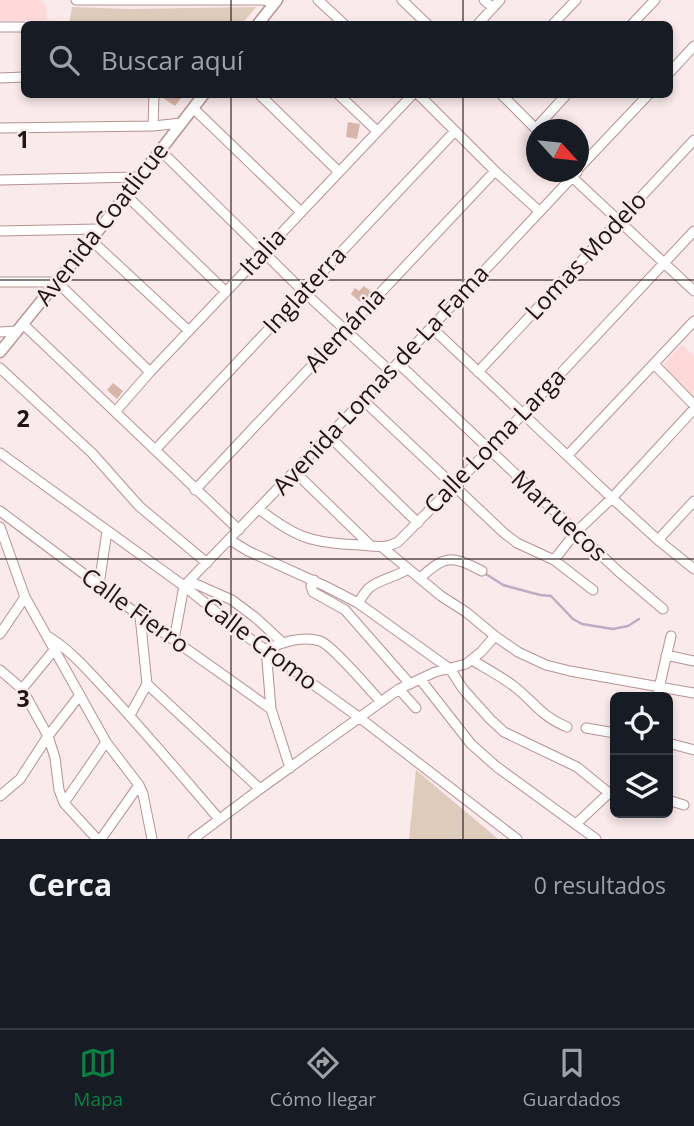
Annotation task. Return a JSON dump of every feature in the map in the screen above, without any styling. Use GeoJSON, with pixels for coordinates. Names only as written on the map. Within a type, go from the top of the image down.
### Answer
{"type":"FeatureCollection","features":[{"type":"Feature","properties":{"kind":"street"},"geometry":{"type":"LineString","coordinates":[[76,0],[276,1],[263,21]]}},
{"type":"Feature","properties":{"kind":"street"},"geometry":{"type":"LineString","coordinates":[[318,0],[341,21]]}},
{"type":"Feature","properties":{"kind":"street"},"geometry":{"type":"LineString","coordinates":[[402,0],[424,21]]}},
{"type":"Feature","properties":{"kind":"street"},"geometry":{"type":"LineString","coordinates":[[484,0],[493,8]]}},
{"type":"Feature","properties":{"kind":"street"},"geometry":{"type":"LineString","coordinates":[[481,21],[500,0]]}},
{"type":"Feature","properties":{"kind":"street"},"geometry":{"type":"LineString","coordinates":[[556,21],[576,0]]}},
{"type":"Feature","properties":{"kind":"street"},"geometry":{"type":"LineString","coordinates":[[635,21],[654,0]]}},
{"type":"Feature","properties":{"kind":"street"},"geometry":{"type":"LineString","coordinates":[[0,27],[21,27]]}},
{"type":"Feature","properties":{"kind":"street"},"geometry":{"type":"LineString","coordinates":[[673,69],[694,46]]}},
{"type":"Feature","properties":{"kind":"street"},"geometry":{"type":"LineString","coordinates":[[0,78],[21,77]]}},
{"type":"Feature","properties":{"kind":"street"},"geometry":{"type":"LineString","coordinates":[[153,126],[154,98]]}},
{"type":"Feature","properties":{"kind":"street","name":"Avenida Coatlicue"},"geometry":{"type":"LineString","coordinates":[[0,352],[201,98]]}},
{"type":"Feature","properties":{"kind":"street"},"geometry":{"type":"LineString","coordinates":[[263,98],[339,172]]}},
{"type":"Feature","properties":{"kind":"street"},"geometry":{"type":"LineString","coordinates":[[342,98],[377,131]]}},
{"type":"Feature","properties":{"kind":"street","name":"Italia"},"geometry":{"type":"LineString","coordinates":[[116,411],[411,98]]}},
{"type":"Feature","properties":{"kind":"street"},"geometry":{"type":"LineString","coordinates":[[419,98],[539,211]]}},
{"type":"Feature","properties":{"kind":"street"},"geometry":{"type":"LineString","coordinates":[[505,98],[527,119]]}},
{"type":"Feature","properties":{"kind":"street"},"geometry":{"type":"LineString","coordinates":[[546,119],[564,98]]}},
{"type":"Feature","properties":{"kind":"street","name":"Avenida Lomas de La Fama"},"geometry":{"type":"LineString","coordinates":[[589,158],[645,98]]}},
{"type":"Feature","properties":{"kind":"street"},"geometry":{"type":"LineString","coordinates":[[193,108],[301,212]]}},
{"type":"Feature","properties":{"kind":"street"},"geometry":{"type":"LineString","coordinates":[[0,128],[153,126],[182,123]]}},
{"type":"Feature","properties":{"kind":"street","name":"Inglaterra"},"geometry":{"type":"LineString","coordinates":[[155,450],[455,131]]}},
{"type":"Feature","properties":{"kind":"street","name":"Lomas Modelo"},"geometry":{"type":"LineString","coordinates":[[478,372],[694,140]]}},
{"type":"Feature","properties":{"kind":"street"},"geometry":{"type":"LineString","coordinates":[[160,150],[304,292],[390,371]]}},
{"type":"Feature","properties":{"kind":"street","name":"Alemánia"},"geometry":{"type":"LineString","coordinates":[[195,490],[495,171]]}},
{"type":"Feature","properties":{"kind":"street"},"geometry":{"type":"LineString","coordinates":[[0,180],[139,177]]}},
{"type":"Feature","properties":{"kind":"street","name":"Avenida Lomas de La Fama"},"geometry":{"type":"LineString","coordinates":[[187,584],[567,182]]}},
{"type":"Feature","properties":{"kind":"street"},"geometry":{"type":"LineString","coordinates":[[586,182],[619,220],[694,291]]}},
{"type":"Feature","properties":{"kind":"street"},"geometry":{"type":"LineString","coordinates":[[126,195],[226,292]]}},
{"type":"Feature","properties":{"kind":"street"},"geometry":{"type":"LineString","coordinates":[[0,231],[99,229]]}},
{"type":"Feature","properties":{"kind":"street","name":"Calle Loma Larga"},"geometry":{"type":"LineString","coordinates":[[383,547],[398,542],[418,523],[694,231]]}},
{"type":"Feature","properties":{"kind":"street"},"geometry":{"type":"LineString","coordinates":[[91,240],[190,331]]}},
{"type":"Feature","properties":{"kind":"street"},"geometry":{"type":"LineString","coordinates":[[0,282],[57,282],[150,372]]}},
{"type":"Feature","properties":{"kind":"street"},"geometry":{"type":"LineString","coordinates":[[568,456],[694,321]]}},
{"type":"Feature","properties":{"kind":"street"},"geometry":{"type":"LineString","coordinates":[[431,327],[612,498],[694,569]]}},
{"type":"Feature","properties":{"kind":"street"},"geometry":{"type":"LineString","coordinates":[[0,332],[20,328],[116,411],[239,530]]}},
{"type":"Feature","properties":{"kind":"street","name":"Marruecos"},"geometry":{"type":"LineString","coordinates":[[398,363],[618,571],[663,609]]}},
{"type":"Feature","properties":{"kind":"street"},"geometry":{"type":"LineString","coordinates":[[554,560],[576,532],[612,498],[694,407],[654,364]]}},
{"type":"Feature","properties":{"kind":"street"},"geometry":{"type":"LineString","coordinates":[[0,368],[92,453],[139,506],[207,563]]}},
{"type":"Feature","properties":{"kind":"street"},"geometry":{"type":"LineString","coordinates":[[363,400],[511,539],[554,560],[593,590]]}},
{"type":"Feature","properties":{"kind":"street"},"geometry":{"type":"LineString","coordinates":[[329,436],[418,523]]}},
{"type":"Feature","properties":{"kind":"street","name":"Calle Cromo"},"geometry":{"type":"LineString","coordinates":[[0,453],[107,531],[187,584],[242,633],[360,718],[517,839]]}},
{"type":"Feature","properties":{"kind":"street"},"geometry":{"type":"LineString","coordinates":[[295,472],[371,546]]}},
{"type":"Feature","properties":{"kind":"street"},"geometry":{"type":"LineString","coordinates":[[658,540],[694,501]]}},
{"type":"Feature","properties":{"kind":"street"},"geometry":{"type":"LineString","coordinates":[[260,509],[283,527],[311,540],[383,547],[441,596],[518,652],[546,665],[694,693]]}},
{"type":"Feature","properties":{"kind":"street","name":"Calle Fierro"},"geometry":{"type":"LineString","coordinates":[[0,511],[140,616],[271,709]]}},
{"type":"Feature","properties":{"kind":"street"},"geometry":{"type":"LineString","coordinates":[[99,585],[107,531]]}},
{"type":"Feature","properties":{"kind":"street"},"geometry":{"type":"LineString","coordinates":[[1,532],[25,597],[106,742],[139,785],[145,799],[152,839]]}},
{"type":"Feature","properties":{"kind":"street"},"geometry":{"type":"LineString","coordinates":[[230,540],[358,603],[450,669],[463,689],[504,732],[577,767],[610,791]]}},
{"type":"Feature","properties":{"kind":"street"},"geometry":{"type":"LineString","coordinates":[[420,578],[436,564],[447,559],[460,561],[482,571]]}},
{"type":"Feature","properties":{"kind":"street"},"geometry":{"type":"LineString","coordinates":[[358,603],[375,584],[408,569]]}},
{"type":"Feature","properties":{"kind":"street"},"geometry":{"type":"LineString","coordinates":[[314,580],[311,589],[313,592],[345,610],[410,684]]}},
{"type":"Feature","properties":{"kind":"street"},"geometry":{"type":"LineString","coordinates":[[174,640],[187,584],[232,600],[283,643]]}},
{"type":"Feature","properties":{"kind":"street"},"geometry":{"type":"LineString","coordinates":[[0,634],[25,597]]}},
{"type":"Feature","properties":{"kind":"street"},"geometry":{"type":"LineString","coordinates":[[130,715],[148,684],[140,616]]}},
{"type":"Feature","properties":{"kind":"street"},"geometry":{"type":"LineString","coordinates":[[46,635],[68,649],[130,715],[219,819]]}},
{"type":"Feature","properties":{"kind":"street"},"geometry":{"type":"LineString","coordinates":[[193,839],[399,689],[435,672],[472,660],[495,635]]}},
{"type":"Feature","properties":{"kind":"street"},"geometry":{"type":"LineString","coordinates":[[658,692],[671,636]]}},
{"type":"Feature","properties":{"kind":"street"},"geometry":{"type":"LineString","coordinates":[[290,768],[271,709],[267,649],[283,643],[314,639],[326,643],[381,702]]}},
{"type":"Feature","properties":{"kind":"street"},"geometry":{"type":"LineString","coordinates":[[22,690],[55,649]]}},
{"type":"Feature","properties":{"kind":"street"},"geometry":{"type":"LineString","coordinates":[[666,655],[694,661]]}},
{"type":"Feature","properties":{"kind":"street"},"geometry":{"type":"LineString","coordinates":[[472,660],[513,685],[539,711],[567,727]]}},
{"type":"Feature","properties":{"kind":"street"},"geometry":{"type":"LineString","coordinates":[[0,670],[22,690],[48,736],[64,803],[99,839],[139,785]]}},
{"type":"Feature","properties":{"kind":"street"},"geometry":{"type":"LineString","coordinates":[[420,679],[471,744],[497,767],[596,839]]}},
{"type":"Feature","properties":{"kind":"street"},"geometry":{"type":"LineString","coordinates":[[148,684],[260,789]]}},
{"type":"Feature","properties":{"kind":"street"},"geometry":{"type":"LineString","coordinates":[[399,689],[416,708]]}},
{"type":"Feature","properties":{"kind":"street"},"geometry":{"type":"LineString","coordinates":[[0,796],[20,779],[48,736],[80,695]]}},
{"type":"Feature","properties":{"kind":"street"},"geometry":{"type":"LineString","coordinates":[[586,728],[610,732]]}},
{"type":"Feature","properties":{"kind":"street"},"geometry":{"type":"LineString","coordinates":[[64,803],[106,742]]}},
{"type":"Feature","properties":{"kind":"street"},"geometry":{"type":"LineString","coordinates":[[673,744],[694,750]]}},
{"type":"Feature","properties":{"kind":"street"},"geometry":{"type":"LineString","coordinates":[[576,824],[610,794]]}},
{"type":"Feature","properties":{"kind":"street"},"geometry":{"type":"LineString","coordinates":[[673,802],[684,805]]}},
{"type":"Feature","properties":{"kind":"shaded area"},"geometry":{"type":"Polygon","coordinates":[[[0,0],[41,0],[46,5],[47,20],[0,21],[0,0]]]}},
{"type":"Feature","properties":{"kind":"shaded area"},"geometry":{"type":"Polygon","coordinates":[[[72,7],[256,7],[244,21],[70,21],[72,7]]]}},
{"type":"Feature","properties":{"kind":"shaded area"},"geometry":{"type":"Polygon","coordinates":[[[682,344],[694,356],[694,395],[663,365],[682,344]]]}},
{"type":"Feature","properties":{"kind":"shaded area"},"geometry":{"type":"Polygon","coordinates":[[[416,770],[498,839],[409,839],[416,770]]]}},
{"type":"Feature","properties":{"kind":"building"},"geometry":{"type":"Polygon","coordinates":[[[163,98],[181,98],[175,106],[163,98]]]}},
{"type":"Feature","properties":{"kind":"building"},"geometry":{"type":"Polygon","coordinates":[[[348,122],[360,124],[357,139],[346,137],[348,122]]]}},
{"type":"Feature","properties":{"kind":"building"},"geometry":{"type":"Polygon","coordinates":[[[364,286],[373,293],[367,301],[363,298],[360,302],[351,294],[355,288],[359,291],[364,286]]]}},
{"type":"Feature","properties":{"kind":"building"},"geometry":{"type":"Polygon","coordinates":[[[113,383],[123,391],[117,399],[107,390],[113,383]]]}},
{"type":"Feature","properties":{"kind":"waterway"},"geometry":{"type":"LineString","coordinates":[[486,574],[503,585],[551,596],[573,619],[582,624],[613,629],[628,626],[639,619]]}}]}
